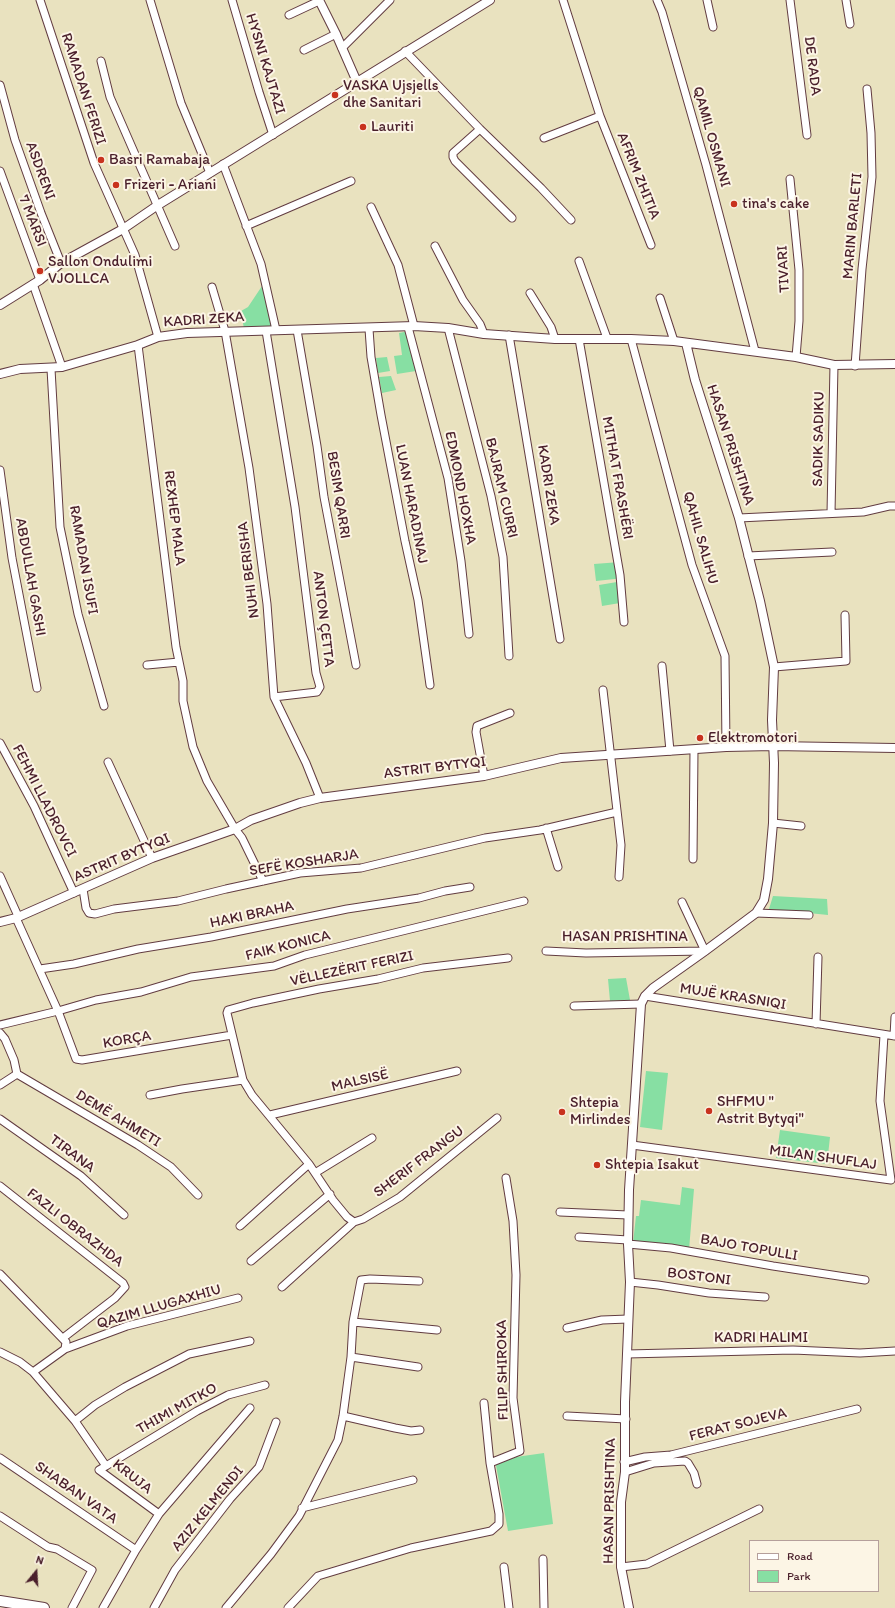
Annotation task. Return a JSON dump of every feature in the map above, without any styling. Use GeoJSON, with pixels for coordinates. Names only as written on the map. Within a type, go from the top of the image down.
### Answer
{"type":"FeatureCollection","features":[{"type":"Feature","properties":{"kind":"main road"},"geometry":{"type":"LineString","coordinates":[[0,1601],[44,1608]]}},
{"type":"Feature","properties":{"kind":"street","name":"RAMADAN FERIZI"},"geometry":{"type":"LineString","coordinates":[[40,0],[94,163],[135,255],[158,337]]}},
{"type":"Feature","properties":{"kind":"street"},"geometry":{"type":"LineString","coordinates":[[150,0],[181,103],[210,173]]}},
{"type":"Feature","properties":{"kind":"street","name":"HYSNI KAJTAZI"},"geometry":{"type":"LineString","coordinates":[[232,0],[273,135]]}},
{"type":"Feature","properties":{"kind":"street"},"geometry":{"type":"LineString","coordinates":[[289,15],[319,0],[357,82]]}},
{"type":"Feature","properties":{"kind":"street"},"geometry":{"type":"LineString","coordinates":[[342,48],[390,0]]}},
{"type":"Feature","properties":{"kind":"street"},"geometry":{"type":"LineString","coordinates":[[0,305],[37,282],[61,263],[123,229],[223,164],[273,135],[490,0]]}},
{"type":"Feature","properties":{"kind":"street","name":"AFRIM ZHITIA"},"geometry":{"type":"LineString","coordinates":[[563,0],[600,116],[651,245]]}},
{"type":"Feature","properties":{"kind":"street","name":"QAMIL OSMANI"},"geometry":{"type":"LineString","coordinates":[[657,0],[662,12],[706,165],[755,351]]}},
{"type":"Feature","properties":{"kind":"street"},"geometry":{"type":"LineString","coordinates":[[707,0],[713,27]]}},
{"type":"Feature","properties":{"kind":"street","name":"DE RADA"},"geometry":{"type":"LineString","coordinates":[[790,0],[807,135]]}},
{"type":"Feature","properties":{"kind":"street"},"geometry":{"type":"LineString","coordinates":[[846,0],[850,24]]}},
{"type":"Feature","properties":{"kind":"street"},"geometry":{"type":"LineString","coordinates":[[304,50],[336,34]]}},
{"type":"Feature","properties":{"kind":"street"},"geometry":{"type":"LineString","coordinates":[[405,52],[571,220]]}},
{"type":"Feature","properties":{"kind":"street"},"geometry":{"type":"LineString","coordinates":[[101,61],[110,96],[158,205],[174,246]]}},
{"type":"Feature","properties":{"kind":"street","name":"ASDRENI"},"geometry":{"type":"LineString","coordinates":[[0,85],[15,140],[41,214],[61,263]]}},
{"type":"Feature","properties":{"kind":"street","name":"MARIN BARLETI"},"geometry":{"type":"LineString","coordinates":[[855,366],[862,269],[872,177],[871,134],[866,89]]}},
{"type":"Feature","properties":{"kind":"street"},"geometry":{"type":"LineString","coordinates":[[544,138],[600,116]]}},
{"type":"Feature","properties":{"kind":"street"},"geometry":{"type":"LineString","coordinates":[[480,129],[454,153],[453,158],[512,218]]}},
{"type":"Feature","properties":{"kind":"street"},"geometry":{"type":"LineString","coordinates":[[223,164],[261,264],[276,330]]}},
{"type":"Feature","properties":{"kind":"street","name":"7 MARSI"},"geometry":{"type":"LineString","coordinates":[[0,171],[37,282],[62,367]]}},
{"type":"Feature","properties":{"kind":"street","name":"TIVARI"},"geometry":{"type":"LineString","coordinates":[[790,179],[799,270],[799,321],[796,357]]}},
{"type":"Feature","properties":{"kind":"street"},"geometry":{"type":"LineString","coordinates":[[246,226],[350,181]]}},
{"type":"Feature","properties":{"kind":"street"},"geometry":{"type":"LineString","coordinates":[[370,207],[398,265],[411,326]]}},
{"type":"Feature","properties":{"kind":"street"},"geometry":{"type":"LineString","coordinates":[[435,246],[463,300],[480,324],[484,334]]}},
{"type":"Feature","properties":{"kind":"street"},"geometry":{"type":"LineString","coordinates":[[579,261],[607,338]]}},
{"type":"Feature","properties":{"kind":"street","name":"NUHI BERISHA"},"geometry":{"type":"LineString","coordinates":[[212,287],[225,331],[249,468],[267,604],[274,697],[306,763],[320,798]]}},
{"type":"Feature","properties":{"kind":"street"},"geometry":{"type":"LineString","coordinates":[[530,293],[551,327],[555,338]]}},
{"type":"Feature","properties":{"kind":"street"},"geometry":{"type":"LineString","coordinates":[[660,298],[674,341]]}},
{"type":"Feature","properties":{"kind":"street","name":"KADRI ZEKA"},"geometry":{"type":"LineString","coordinates":[[0,374],[20,369],[51,369],[62,367],[138,345],[158,337],[225,331],[369,329],[411,326],[448,328],[484,334],[579,339],[631,338],[674,341],[796,357],[834,365],[855,366],[895,364]]}},
{"type":"Feature","properties":{"kind":"street","name":"EDMOND HOXHA"},"geometry":{"type":"LineString","coordinates":[[411,326],[448,478],[461,561],[469,634]]}},
{"type":"Feature","properties":{"kind":"street","name":"BAJRAM CURRI"},"geometry":{"type":"LineString","coordinates":[[448,328],[491,496],[503,557],[509,656]]}},
{"type":"Feature","properties":{"kind":"street","name":"LUAN HARADINAJ"},"geometry":{"type":"LineString","coordinates":[[369,329],[371,357],[405,541],[418,600],[430,685]]}},
{"type":"Feature","properties":{"kind":"street","name":"BESIM QARRI"},"geometry":{"type":"LineString","coordinates":[[297,330],[317,446],[324,497],[356,665]]}},
{"type":"Feature","properties":{"kind":"street","name":"ANTON ÇETTA"},"geometry":{"type":"LineString","coordinates":[[266,331],[295,507],[316,673],[320,687],[317,692],[274,697]]}},
{"type":"Feature","properties":{"kind":"street","name":"KADRI ZEKA"},"geometry":{"type":"LineString","coordinates":[[509,335],[560,638]]}},
{"type":"Feature","properties":{"kind":"street","name":"QAHIL SALIHU"},"geometry":{"type":"LineString","coordinates":[[631,338],[692,565],[725,656],[726,747]]}},
{"type":"Feature","properties":{"kind":"street","name":"MITHAT FRASHËRI"},"geometry":{"type":"LineString","coordinates":[[579,339],[620,575],[624,622]]}},
{"type":"Feature","properties":{"kind":"street","name":"HASAN PRISHTINA"},"geometry":{"type":"LineString","coordinates":[[629,1608],[621,1567],[621,1502],[625,1472],[624,1462],[630,1282],[628,1215],[641,1004],[645,996],[653,988],[756,913],[764,900],[768,880],[772,823],[774,763],[774,667],[760,601],[739,518],[695,380],[686,343]]}},
{"type":"Feature","properties":{"kind":"street","name":"REXHEP MALA"},"geometry":{"type":"LineString","coordinates":[[138,345],[176,647],[183,681],[183,701],[193,747],[207,781],[235,829],[242,838],[263,881]]}},
{"type":"Feature","properties":{"kind":"street","name":"SADIK SADIKU"},"geometry":{"type":"LineString","coordinates":[[831,514],[834,365]]}},
{"type":"Feature","properties":{"kind":"street","name":"RAMADAN ISUFI"},"geometry":{"type":"LineString","coordinates":[[51,369],[60,527],[78,614],[104,706]]}},
{"type":"Feature","properties":{"kind":"street","name":"ABDULLAH GASHI"},"geometry":{"type":"LineString","coordinates":[[0,470],[12,558],[37,688]]}},
{"type":"Feature","properties":{"kind":"street"},"geometry":{"type":"LineString","coordinates":[[739,518],[863,512],[895,506]]}},
{"type":"Feature","properties":{"kind":"street"},"geometry":{"type":"LineString","coordinates":[[748,556],[832,552]]}},
{"type":"Feature","properties":{"kind":"street"},"geometry":{"type":"LineString","coordinates":[[774,667],[846,661],[845,616]]}},
{"type":"Feature","properties":{"kind":"street"},"geometry":{"type":"LineString","coordinates":[[147,665],[179,662]]}},
{"type":"Feature","properties":{"kind":"street"},"geometry":{"type":"LineString","coordinates":[[662,666],[670,751]]}},
{"type":"Feature","properties":{"kind":"street"},"geometry":{"type":"LineString","coordinates":[[603,690],[621,845],[619,877]]}},
{"type":"Feature","properties":{"kind":"street"},"geometry":{"type":"LineString","coordinates":[[484,776],[476,732],[477,726],[510,713]]}},
{"type":"Feature","properties":{"kind":"street","name":"FEHMI LLADROVCI"},"geometry":{"type":"LineString","coordinates":[[0,743],[34,806],[74,892]]}},
{"type":"Feature","properties":{"kind":"street","name":"ASTRIT BYTYQI"},"geometry":{"type":"LineString","coordinates":[[0,922],[17,917],[152,858],[235,829],[251,820],[300,803],[320,798],[484,776],[561,758],[726,747],[773,746],[895,748]]}},
{"type":"Feature","properties":{"kind":"street"},"geometry":{"type":"LineString","coordinates":[[693,859],[694,750]]}},
{"type":"Feature","properties":{"kind":"street"},"geometry":{"type":"LineString","coordinates":[[108,762],[152,858]]}},
{"type":"Feature","properties":{"kind":"street","name":"SEFË KOSHARJA"},"geometry":{"type":"LineString","coordinates":[[83,889],[86,908],[89,913],[95,914],[114,909],[178,901],[300,873],[361,868],[485,838],[546,828],[617,812]]}},
{"type":"Feature","properties":{"kind":"street"},"geometry":{"type":"LineString","coordinates":[[772,823],[801,826]]}},
{"type":"Feature","properties":{"kind":"street"},"geometry":{"type":"LineString","coordinates":[[546,828],[558,867]]}},
{"type":"Feature","properties":{"kind":"street"},"geometry":{"type":"LineString","coordinates":[[0,876],[58,1012]]}},
{"type":"Feature","properties":{"kind":"street","name":"HAKI BRAHA"},"geometry":{"type":"LineString","coordinates":[[40,968],[74,964],[138,949],[211,937],[347,908],[419,898],[445,891],[470,887]]}},
{"type":"Feature","properties":{"kind":"street","name":"FAIK KONICA"},"geometry":{"type":"LineString","coordinates":[[0,1025],[58,1012],[96,1000],[141,992],[191,977],[274,966],[305,955],[524,901]]}},
{"type":"Feature","properties":{"kind":"street","name":"HASAN PRISHTINA"},"geometry":{"type":"LineString","coordinates":[[682,902],[705,951]]}},
{"type":"Feature","properties":{"kind":"street"},"geometry":{"type":"LineString","coordinates":[[756,913],[809,916]]}},
{"type":"Feature","properties":{"kind":"street","name":"HASAN PRISHTINA"},"geometry":{"type":"LineString","coordinates":[[546,951],[586,953],[705,951]]}},
{"type":"Feature","properties":{"kind":"street"},"geometry":{"type":"LineString","coordinates":[[816,1024],[818,957]]}},
{"type":"Feature","properties":{"kind":"street","name":"VËLLEZËRIT FERIZI"},"geometry":{"type":"LineString","coordinates":[[232,1035],[227,1013],[228,1010],[319,989],[378,979],[423,968],[508,958]]}},
{"type":"Feature","properties":{"kind":"street","name":"MUJË KRASNIQI"},"geometry":{"type":"LineString","coordinates":[[645,996],[895,1036]]}},
{"type":"Feature","properties":{"kind":"street"},"geometry":{"type":"LineString","coordinates":[[574,1006],[641,1004]]}},
{"type":"Feature","properties":{"kind":"street","name":"KORÇA"},"geometry":{"type":"LineString","coordinates":[[58,1012],[76,1059],[82,1060],[232,1035]]}},
{"type":"Feature","properties":{"kind":"street"},"geometry":{"type":"LineString","coordinates":[[895,1017],[895,1036]]}},
{"type":"Feature","properties":{"kind":"street"},"geometry":{"type":"LineString","coordinates":[[0,1033],[5,1039],[14,1060],[17,1074],[0,1084]]}},
{"type":"Feature","properties":{"kind":"street"},"geometry":{"type":"LineString","coordinates":[[232,1035],[244,1080],[252,1095],[309,1164],[346,1217],[354,1222]]}},
{"type":"Feature","properties":{"kind":"street","name":"MILAN SHUFLAJ"},"geometry":{"type":"LineString","coordinates":[[632,1145],[891,1180],[880,1101],[884,1035]]}},
{"type":"Feature","properties":{"kind":"street","name":"MALSISË"},"geometry":{"type":"LineString","coordinates":[[270,1115],[457,1071]]}},
{"type":"Feature","properties":{"kind":"street","name":"DEMË AHMETI"},"geometry":{"type":"LineString","coordinates":[[17,1074],[158,1158],[171,1167],[198,1195]]}},
{"type":"Feature","properties":{"kind":"street"},"geometry":{"type":"LineString","coordinates":[[150,1095],[244,1080]]}},
{"type":"Feature","properties":{"kind":"street","name":"SHERIF FRANGU"},"geometry":{"type":"LineString","coordinates":[[282,1287],[354,1222],[400,1197],[497,1118]]}},
{"type":"Feature","properties":{"kind":"street","name":"TIRANA"},"geometry":{"type":"LineString","coordinates":[[0,1119],[81,1176],[124,1215]]}},
{"type":"Feature","properties":{"kind":"street"},"geometry":{"type":"LineString","coordinates":[[315,1173],[372,1138]]}},
{"type":"Feature","properties":{"kind":"street"},"geometry":{"type":"LineString","coordinates":[[240,1226],[309,1164]]}},
{"type":"Feature","properties":{"kind":"street","name":"FILIP SHIROKA"},"geometry":{"type":"LineString","coordinates":[[490,1463],[520,1451],[513,1398],[516,1275],[513,1221],[506,1178]]}},
{"type":"Feature","properties":{"kind":"street","name":"FAZLI OBRAZHDA"},"geometry":{"type":"LineString","coordinates":[[0,1186],[123,1283],[125,1287],[115,1298],[63,1338]]}},
{"type":"Feature","properties":{"kind":"street"},"geometry":{"type":"LineString","coordinates":[[251,1262],[330,1194]]}},
{"type":"Feature","properties":{"kind":"street"},"geometry":{"type":"LineString","coordinates":[[560,1212],[628,1215]]}},
{"type":"Feature","properties":{"kind":"street"},"geometry":{"type":"LineString","coordinates":[[579,1236],[628,1242]]}},
{"type":"Feature","properties":{"kind":"street","name":"BAJO TOPULLI"},"geometry":{"type":"LineString","coordinates":[[628,1242],[865,1280]]}},
{"type":"Feature","properties":{"kind":"street"},"geometry":{"type":"LineString","coordinates":[[0,1274],[66,1342],[65,1349],[33,1372]]}},
{"type":"Feature","properties":{"kind":"street"},"geometry":{"type":"LineString","coordinates":[[226,1608],[271,1554],[299,1516],[338,1440],[343,1416],[353,1322],[361,1280],[419,1281]]}},
{"type":"Feature","properties":{"kind":"street","name":"BOSTONI"},"geometry":{"type":"LineString","coordinates":[[630,1282],[709,1293],[765,1297]]}},
{"type":"Feature","properties":{"kind":"street","name":"QAZIM LLUGAXHIU"},"geometry":{"type":"LineString","coordinates":[[65,1349],[127,1326],[238,1298]]}},
{"type":"Feature","properties":{"kind":"street"},"geometry":{"type":"LineString","coordinates":[[568,1328],[602,1320],[628,1320]]}},
{"type":"Feature","properties":{"kind":"street"},"geometry":{"type":"LineString","coordinates":[[353,1322],[437,1330]]}},
{"type":"Feature","properties":{"kind":"street"},"geometry":{"type":"LineString","coordinates":[[75,1421],[95,1405],[125,1387],[190,1354],[250,1341]]}},
{"type":"Feature","properties":{"kind":"street","name":"KADRI HALIMI"},"geometry":{"type":"LineString","coordinates":[[627,1354],[793,1350],[860,1353],[895,1352]]}},
{"type":"Feature","properties":{"kind":"street","name":"KRUJA"},"geometry":{"type":"LineString","coordinates":[[0,1352],[20,1362],[33,1372],[75,1421],[106,1466],[100,1470],[159,1514],[136,1550],[103,1608]]}},
{"type":"Feature","properties":{"kind":"street"},"geometry":{"type":"LineString","coordinates":[[350,1357],[418,1367]]}},
{"type":"Feature","properties":{"kind":"street","name":"THIMI MITKO"},"geometry":{"type":"LineString","coordinates":[[106,1466],[203,1408],[228,1395],[265,1385]]}},
{"type":"Feature","properties":{"kind":"street"},"geometry":{"type":"LineString","coordinates":[[288,1608],[318,1576],[410,1548],[490,1531],[499,1524],[499,1514],[490,1463],[484,1403]]}},
{"type":"Feature","properties":{"kind":"street"},"geometry":{"type":"LineString","coordinates":[[159,1514],[250,1408]]}},
{"type":"Feature","properties":{"kind":"street","name":"FERAT SOJEVA"},"geometry":{"type":"LineString","coordinates":[[624,1462],[645,1457],[671,1455],[857,1409]]}},
{"type":"Feature","properties":{"kind":"street"},"geometry":{"type":"LineString","coordinates":[[343,1416],[411,1431],[420,1430]]}},
{"type":"Feature","properties":{"kind":"street","name":"HASAN PRISHTINA"},"geometry":{"type":"LineString","coordinates":[[567,1416],[626,1419]]}},
{"type":"Feature","properties":{"kind":"street","name":"AZIZ KELMENDI"},"geometry":{"type":"LineString","coordinates":[[154,1608],[175,1570],[230,1499],[259,1467],[276,1422]]}},
{"type":"Feature","properties":{"kind":"street","name":"SHABAN VATA"},"geometry":{"type":"LineString","coordinates":[[0,1458],[136,1550]]}},
{"type":"Feature","properties":{"kind":"street"},"geometry":{"type":"LineString","coordinates":[[625,1472],[654,1463],[684,1461],[688,1463],[694,1473],[697,1484]]}},
{"type":"Feature","properties":{"kind":"street"},"geometry":{"type":"LineString","coordinates":[[302,1508],[413,1480]]}},
{"type":"Feature","properties":{"kind":"street"},"geometry":{"type":"LineString","coordinates":[[621,1567],[647,1564],[759,1509]]}},
{"type":"Feature","properties":{"kind":"street"},"geometry":{"type":"LineString","coordinates":[[0,1516],[48,1547],[57,1549],[92,1570],[72,1608]]}},
{"type":"Feature","properties":{"kind":"street"},"geometry":{"type":"LineString","coordinates":[[543,1559],[544,1608]]}},
{"type":"Feature","properties":{"kind":"street"},"geometry":{"type":"LineString","coordinates":[[504,1566],[509,1608]]}},
{"type":"Feature","properties":{"kind":"green space"},"geometry":{"type":"Polygon","coordinates":[[[264,283],[272,326],[244,329],[241,311],[248,307],[264,283]]]}},
{"type":"Feature","properties":{"kind":"green space"},"geometry":{"type":"Polygon","coordinates":[[[409,331],[416,371],[397,374],[394,356],[402,355],[399,333],[409,331]]]}},
{"type":"Feature","properties":{"kind":"green space"},"geometry":{"type":"Polygon","coordinates":[[[387,357],[390,371],[378,373],[376,358],[387,357]]]}},
{"type":"Feature","properties":{"kind":"green space"},"geometry":{"type":"Polygon","coordinates":[[[391,376],[396,390],[382,393],[379,377],[391,376]]]}},
{"type":"Feature","properties":{"kind":"green space"},"geometry":{"type":"Polygon","coordinates":[[[620,562],[624,578],[596,581],[594,564],[620,562]]]}},
{"type":"Feature","properties":{"kind":"green space"},"geometry":{"type":"Polygon","coordinates":[[[623,581],[626,602],[602,606],[599,585],[623,581]]]}},
{"type":"Feature","properties":{"kind":"green space"},"geometry":{"type":"Polygon","coordinates":[[[773,896],[827,899],[828,915],[769,909],[773,896]]]}},
{"type":"Feature","properties":{"kind":"green space"},"geometry":{"type":"Polygon","coordinates":[[[626,978],[630,1000],[610,1001],[608,979],[626,978]]]}},
{"type":"Feature","properties":{"kind":"green space"},"geometry":{"type":"Polygon","coordinates":[[[646,1071],[668,1073],[662,1130],[640,1127],[646,1071]]]}},
{"type":"Feature","properties":{"kind":"green space"},"geometry":{"type":"Polygon","coordinates":[[[780,1130],[830,1137],[827,1164],[776,1158],[780,1130]]]}},
{"type":"Feature","properties":{"kind":"green space"},"geometry":{"type":"Polygon","coordinates":[[[682,1187],[694,1189],[689,1250],[633,1243],[636,1216],[639,1216],[641,1200],[680,1205],[682,1187]]]}},
{"type":"Feature","properties":{"kind":"green space"},"geometry":{"type":"Polygon","coordinates":[[[544,1453],[553,1524],[508,1531],[495,1460],[544,1453]]]}},
{"type":"Feature","properties":{"kind":"place","name":"VASKA Ujsjells dhe Sanitari"},"geometry":{"type":"Point","coordinates":[335,95]}},
{"type":"Feature","properties":{"kind":"place","name":"Lauriti"},"geometry":{"type":"Point","coordinates":[363,127]}},
{"type":"Feature","properties":{"kind":"place","name":"Basri Ramabaja"},"geometry":{"type":"Point","coordinates":[101,160]}},
{"type":"Feature","properties":{"kind":"place","name":"Frizeri - Ariani"},"geometry":{"type":"Point","coordinates":[116,185]}},
{"type":"Feature","properties":{"kind":"place","name":"tina's cake"},"geometry":{"type":"Point","coordinates":[734,204]}},
{"type":"Feature","properties":{"kind":"place","name":"Sallon Ondulimi VJOLLCA"},"geometry":{"type":"Point","coordinates":[40,271]}},
{"type":"Feature","properties":{"kind":"place","name":"Elektromotori"},"geometry":{"type":"Point","coordinates":[700,738]}},
{"type":"Feature","properties":{"kind":"place","name":"SHFMU \" Astrit Bytyqi\""},"geometry":{"type":"Point","coordinates":[709,1111]}},
{"type":"Feature","properties":{"kind":"place","name":"Shtepia Mirlindes"},"geometry":{"type":"Point","coordinates":[562,1112]}},
{"type":"Feature","properties":{"kind":"place","name":"Shtepia Isakut"},"geometry":{"type":"Point","coordinates":[597,1165]}}]}
